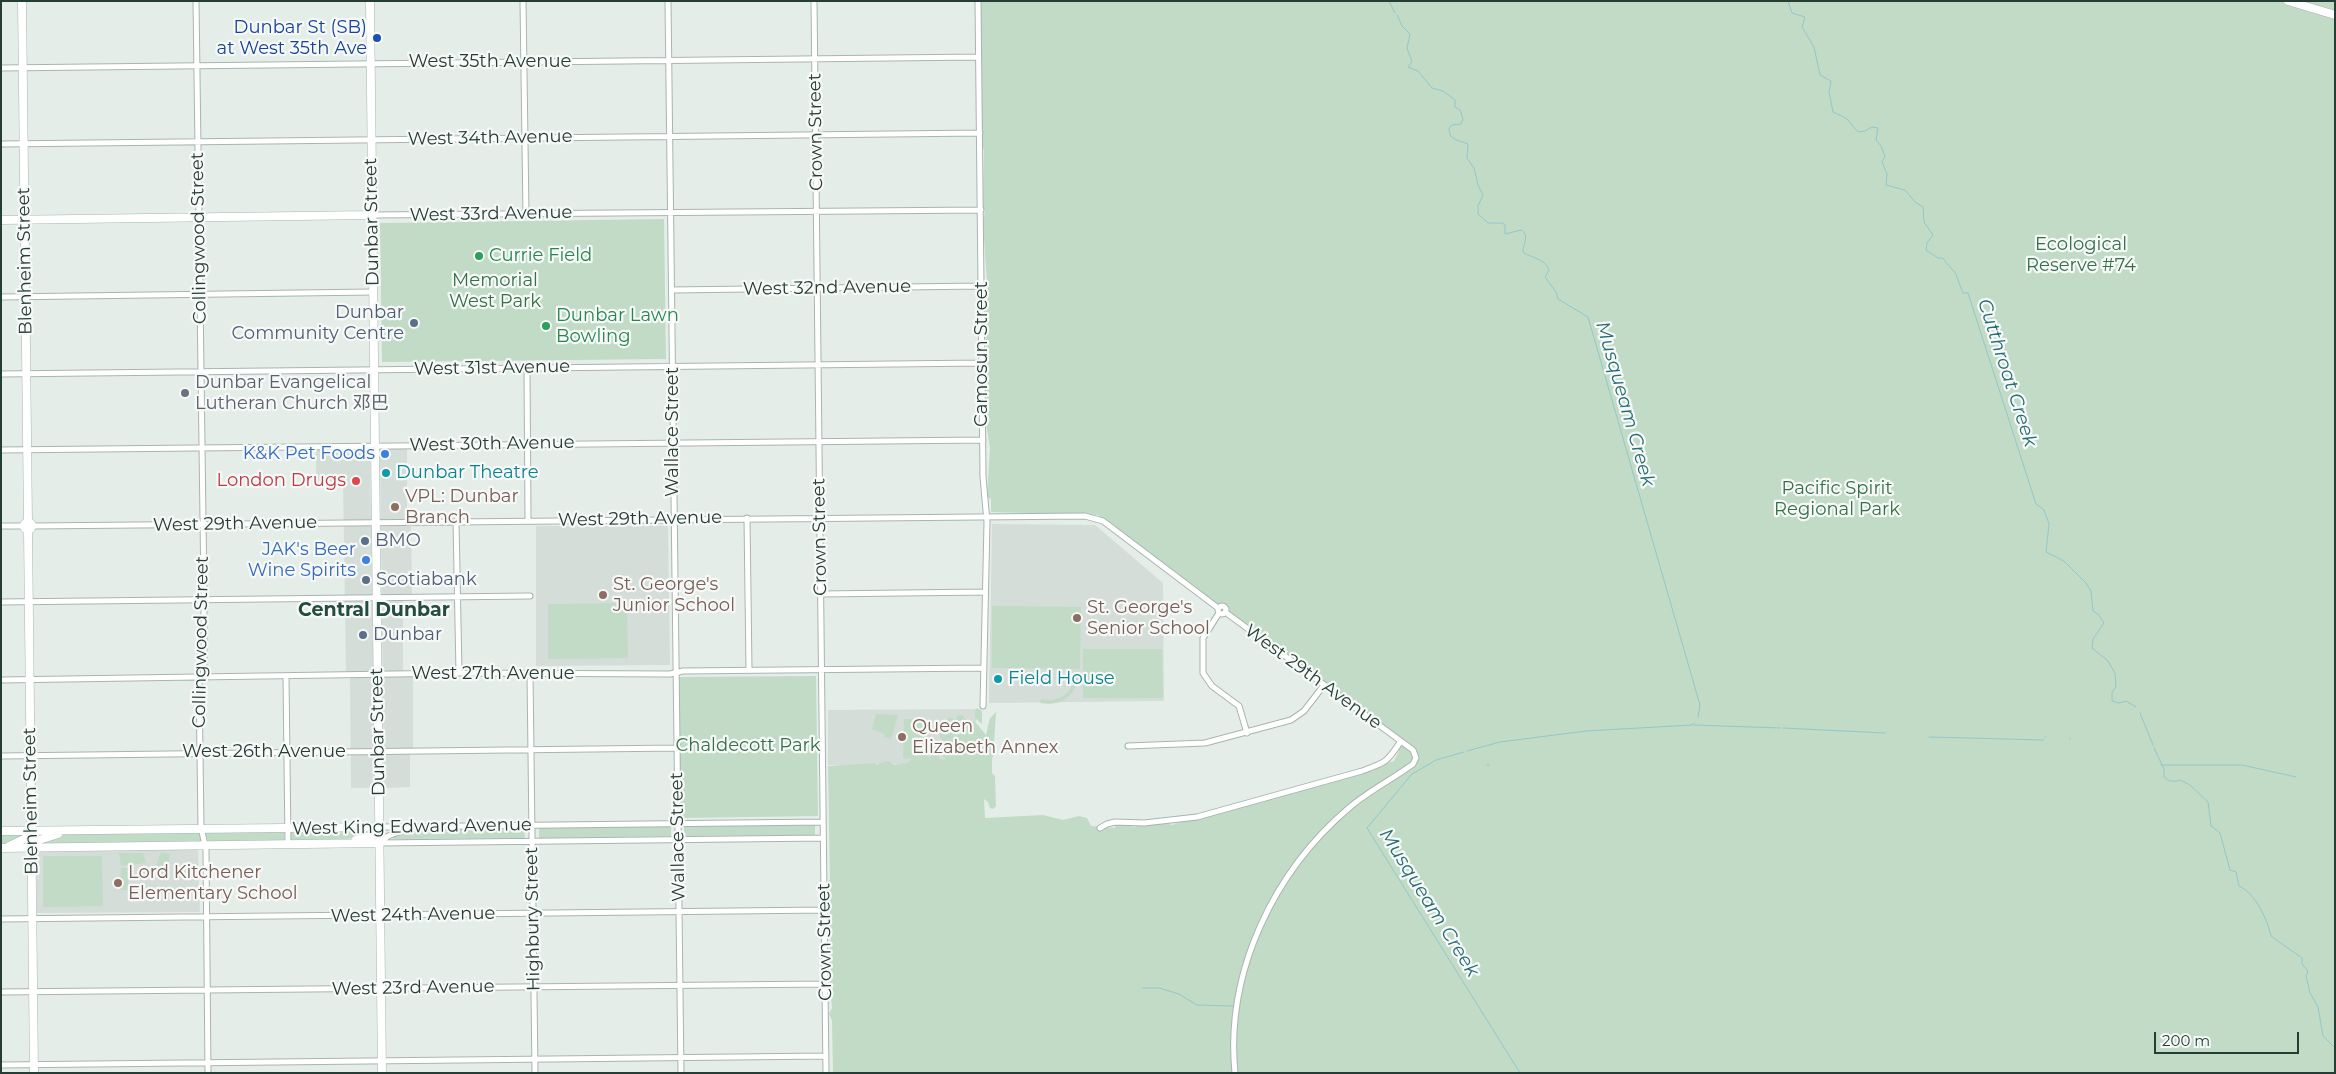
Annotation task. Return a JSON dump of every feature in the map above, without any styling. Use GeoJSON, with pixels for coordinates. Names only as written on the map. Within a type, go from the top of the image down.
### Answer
{"type":"FeatureCollection","features":[{"type":"Feature","properties":{"kind":"main road","name":"Blenheim Street"},"geometry":{"type":"LineString","coordinates":[[22,1],[34,1069]]}},
{"type":"Feature","properties":{"kind":"main road","name":"Dunbar Street"},"geometry":{"type":"LineString","coordinates":[[370,1],[382,1073]]}},
{"type":"Feature","properties":{"kind":"main road"},"geometry":{"type":"LineString","coordinates":[[2288,1],[2335,15]]}},
{"type":"Feature","properties":{"kind":"main road","name":"West 33rd Avenue"},"geometry":{"type":"LineString","coordinates":[[1,220],[372,215]]}},
{"type":"Feature","properties":{"kind":"main road"},"geometry":{"type":"LineString","coordinates":[[349,843],[372,836],[379,827]]}},
{"type":"Feature","properties":{"kind":"main road","name":"West King Edward Avenue"},"geometry":{"type":"LineString","coordinates":[[1,831],[379,827]]}},
{"type":"Feature","properties":{"kind":"main road"},"geometry":{"type":"LineString","coordinates":[[1,848],[24,839],[31,831]]}},
{"type":"Feature","properties":{"kind":"main road"},"geometry":{"type":"LineString","coordinates":[[32,848],[40,839],[75,831]]}},
{"type":"Feature","properties":{"kind":"main road","name":"West King Edward Avenue"},"geometry":{"type":"LineString","coordinates":[[1,848],[379,843]]}},
{"type":"Feature","properties":{"kind":"street","name":"Collingwood Street"},"geometry":{"type":"LineString","coordinates":[[196,1],[204,600],[204,671],[199,683],[202,830],[206,845],[208,1073]]}},
{"type":"Feature","properties":{"kind":"street"},"geometry":{"type":"LineString","coordinates":[[523,1],[526,214]]}},
{"type":"Feature","properties":{"kind":"street","name":"Wallace Street"},"geometry":{"type":"LineString","coordinates":[[668,1],[681,1073]]}},
{"type":"Feature","properties":{"kind":"street","name":"Crown Street"},"geometry":{"type":"LineString","coordinates":[[814,1],[826,1073]]}},
{"type":"Feature","properties":{"kind":"street","name":"Camosun Street"},"geometry":{"type":"LineString","coordinates":[[978,1],[983,440],[986,516],[983,706]]}},
{"type":"Feature","properties":{"kind":"street","name":"West 35th Avenue"},"geometry":{"type":"LineString","coordinates":[[1,68],[978,57]]}},
{"type":"Feature","properties":{"kind":"street","name":"West 34th Avenue"},"geometry":{"type":"LineString","coordinates":[[1,144],[980,133]]}},
{"type":"Feature","properties":{"kind":"street","name":"West 33rd Avenue"},"geometry":{"type":"LineString","coordinates":[[372,215],[981,210]]}},
{"type":"Feature","properties":{"kind":"street","name":"West 32nd Avenue"},"geometry":{"type":"LineString","coordinates":[[672,290],[982,286]]}},
{"type":"Feature","properties":{"kind":"street"},"geometry":{"type":"LineString","coordinates":[[1,297],[373,292]]}},
{"type":"Feature","properties":{"kind":"street","name":"West 31st Avenue"},"geometry":{"type":"LineString","coordinates":[[1,374],[982,363]]}},
{"type":"Feature","properties":{"kind":"street"},"geometry":{"type":"LineString","coordinates":[[526,368],[528,520]]}},
{"type":"Feature","properties":{"kind":"street","name":"West 30th Avenue"},"geometry":{"type":"LineString","coordinates":[[1,450],[983,440]]}},
{"type":"Feature","properties":{"kind":"street","name":"West 29th Avenue"},"geometry":{"type":"LineString","coordinates":[[1,526],[986,516],[1079,516],[1095,518],[1152,557],[1221,611],[1401,741],[1413,750],[1416,758],[1413,764],[1352,805],[1325,830],[1288,874],[1266,914],[1252,945],[1239,994],[1234,1039],[1235,1073]]}},
{"type":"Feature","properties":{"kind":"street"},"geometry":{"type":"LineString","coordinates":[[747,518],[749,670]]}},
{"type":"Feature","properties":{"kind":"street"},"geometry":{"type":"LineString","coordinates":[[456,521],[459,673]]}},
{"type":"Feature","properties":{"kind":"street"},"geometry":{"type":"LineString","coordinates":[[821,594],[985,592]]}},
{"type":"Feature","properties":{"kind":"street"},"geometry":{"type":"LineString","coordinates":[[1,602],[530,596]]}},
{"type":"Feature","properties":{"kind":"street"},"geometry":{"type":"LineString","coordinates":[[1221,611],[1203,638],[1204,673],[1212,686],[1238,706],[1247,733]]}},
{"type":"Feature","properties":{"kind":"street","name":"West 27th Avenue"},"geometry":{"type":"LineString","coordinates":[[1,680],[984,668]]}},
{"type":"Feature","properties":{"kind":"street","name":"Highbury Street"},"geometry":{"type":"LineString","coordinates":[[530,675],[535,1073]]}},
{"type":"Feature","properties":{"kind":"street"},"geometry":{"type":"LineString","coordinates":[[286,676],[288,844]]}},
{"type":"Feature","properties":{"kind":"street"},"geometry":{"type":"LineString","coordinates":[[1128,746],[1205,744],[1247,733],[1297,717],[1304,712],[1324,685]]}},
{"type":"Feature","properties":{"kind":"street"},"geometry":{"type":"LineString","coordinates":[[1100,828],[1115,822],[1159,822],[1197,817],[1362,771],[1382,764],[1390,758],[1401,741]]}},
{"type":"Feature","properties":{"kind":"street","name":"West 26th Avenue"},"geometry":{"type":"LineString","coordinates":[[1,756],[677,748]]}},
{"type":"Feature","properties":{"kind":"street","name":"West King Edward Avenue"},"geometry":{"type":"LineString","coordinates":[[379,827],[823,822]]}},
{"type":"Feature","properties":{"kind":"street"},"geometry":{"type":"LineString","coordinates":[[379,843],[390,835],[422,827]]}},
{"type":"Feature","properties":{"kind":"street","name":"West King Edward Avenue"},"geometry":{"type":"LineString","coordinates":[[379,843],[823,838]]}},
{"type":"Feature","properties":{"kind":"street","name":"West 24th Avenue"},"geometry":{"type":"LineString","coordinates":[[1,919],[825,910]]}},
{"type":"Feature","properties":{"kind":"street","name":"West 23rd Avenue"},"geometry":{"type":"LineString","coordinates":[[1,992],[825,984]]}},
{"type":"Feature","properties":{"kind":"street"},"geometry":{"type":"LineString","coordinates":[[1,1065],[34,1069],[208,1063],[826,1056]]}},
{"type":"Feature","properties":{"kind":"shaded area"},"geometry":{"type":"Polygon","coordinates":[[[385,448],[407,448],[407,524],[411,525],[412,595],[403,595],[403,677],[413,677],[413,749],[410,749],[410,787],[387,788],[384,786],[380,453],[385,448]]]}},
{"type":"Feature","properties":{"kind":"shaded area"},"geometry":{"type":"Polygon","coordinates":[[[316,449],[368,449],[370,452],[375,787],[372,788],[351,788],[350,673],[346,672],[343,481],[316,481],[316,449]]]}},
{"type":"Feature","properties":{"kind":"shaded area","name":"St. George's Senior School"},"geometry":{"type":"Polygon","coordinates":[[[992,524],[1095,525],[1163,583],[1164,701],[989,703],[992,524]]]}},
{"type":"Feature","properties":{"kind":"shaded area","name":"St. George's Junior School"},"geometry":{"type":"Polygon","coordinates":[[[536,526],[668,526],[670,665],[536,666],[536,526]]]}},
{"type":"Feature","properties":{"kind":"shaded area","name":"Queen Elizabeth Annex"},"geometry":{"type":"Polygon","coordinates":[[[976,709],[976,764],[828,765],[828,710],[976,709]]]}},
{"type":"Feature","properties":{"kind":"shaded area","name":"Lord Kitchener Elementary School"},"geometry":{"type":"Polygon","coordinates":[[[198,848],[200,912],[37,913],[37,851],[198,848]]]}},
{"type":"Feature","properties":{"kind":"green space","name":"Pacific Spirit Regional Park"},"geometry":{"type":"Polygon","coordinates":[[[981,1],[2335,1],[2335,1073],[833,1073],[832,1020],[829,1014],[832,1008],[829,973],[831,966],[828,962],[831,937],[826,929],[830,914],[826,891],[827,883],[830,879],[828,766],[874,763],[878,765],[888,761],[894,765],[907,763],[912,759],[903,758],[904,719],[929,720],[928,757],[931,757],[929,752],[935,749],[940,754],[939,759],[946,760],[936,744],[944,742],[940,737],[940,729],[949,717],[955,720],[958,715],[962,715],[969,723],[972,721],[977,724],[986,735],[990,718],[996,712],[994,743],[991,743],[995,749],[992,759],[992,773],[995,776],[996,806],[993,809],[990,808],[988,802],[984,799],[985,818],[1043,815],[1063,820],[1079,816],[1087,818],[1091,826],[1115,828],[1119,823],[1134,827],[1140,824],[1166,822],[1171,825],[1394,761],[1399,751],[1399,740],[1098,515],[991,512],[991,499],[987,497],[990,448],[985,418],[986,400],[983,376],[987,357],[983,299],[987,282],[983,223],[985,210],[983,208],[984,151],[981,140],[981,1]]]}},
{"type":"Feature","properties":{"kind":"green space","name":"Memorial West Park"},"geometry":{"type":"Polygon","coordinates":[[[664,219],[666,359],[382,362],[380,223],[664,219]]]}},
{"type":"Feature","properties":{"kind":"green space"},"geometry":{"type":"Polygon","coordinates":[[[627,603],[628,658],[548,659],[548,604],[627,603]]]}},
{"type":"Feature","properties":{"kind":"green space"},"geometry":{"type":"Polygon","coordinates":[[[992,606],[1081,607],[1080,669],[992,668],[992,606]]]}},
{"type":"Feature","properties":{"kind":"green space"},"geometry":{"type":"Polygon","coordinates":[[[1083,649],[1162,649],[1163,698],[1083,698],[1083,649]]]}},
{"type":"Feature","properties":{"kind":"green space"},"geometry":{"type":"Polygon","coordinates":[[[1075,671],[1079,671],[1079,686],[1076,686],[1066,699],[1051,704],[1040,703],[1041,699],[1055,700],[1066,694],[1072,685],[1075,671]]]}},
{"type":"Feature","properties":{"kind":"green space","name":"Chaldecott Park"},"geometry":{"type":"Polygon","coordinates":[[[816,676],[818,816],[680,818],[679,677],[816,676]]]}},
{"type":"Feature","properties":{"kind":"green space"},"geometry":{"type":"Polygon","coordinates":[[[977,708],[982,711],[982,724],[975,718],[977,708]]]}},
{"type":"Feature","properties":{"kind":"green space"},"geometry":{"type":"Polygon","coordinates":[[[876,714],[898,715],[891,739],[884,737],[885,734],[872,729],[876,714]]]}},
{"type":"Feature","properties":{"kind":"green space"},"geometry":{"type":"Polygon","coordinates":[[[815,825],[815,835],[684,836],[684,826],[815,825]]]}},
{"type":"Feature","properties":{"kind":"green space"},"geometry":{"type":"Polygon","coordinates":[[[671,826],[671,836],[539,838],[539,827],[671,826]]]}},
{"type":"Feature","properties":{"kind":"green space"},"geometry":{"type":"Polygon","coordinates":[[[440,828],[524,828],[525,838],[394,839],[390,837],[440,828]]]}},
{"type":"Feature","properties":{"kind":"green space"},"geometry":{"type":"Polygon","coordinates":[[[362,830],[370,833],[348,839],[291,840],[291,832],[293,831],[362,830]]]}},
{"type":"Feature","properties":{"kind":"green space"},"geometry":{"type":"Polygon","coordinates":[[[205,831],[284,832],[284,841],[208,842],[205,831]]]}},
{"type":"Feature","properties":{"kind":"green space"},"geometry":{"type":"Polygon","coordinates":[[[198,832],[201,836],[201,842],[40,844],[40,840],[59,834],[198,832]]]}},
{"type":"Feature","properties":{"kind":"green space"},"geometry":{"type":"Polygon","coordinates":[[[1,833],[25,833],[25,837],[1,845],[1,833]]]}},
{"type":"Feature","properties":{"kind":"green space"},"geometry":{"type":"Polygon","coordinates":[[[161,852],[170,854],[168,869],[164,873],[158,873],[155,869],[161,852]]]}},
{"type":"Feature","properties":{"kind":"green space"},"geometry":{"type":"Polygon","coordinates":[[[119,853],[143,853],[146,863],[121,866],[119,853]]]}},
{"type":"Feature","properties":{"kind":"green space"},"geometry":{"type":"Polygon","coordinates":[[[43,856],[102,856],[103,906],[43,907],[43,856]]]}},
{"type":"Feature","properties":{"kind":"green space"},"geometry":{"type":"Polygon","coordinates":[[[121,868],[128,868],[128,890],[120,890],[121,868]]]}},
{"type":"Feature","properties":{"kind":"waterway","name":"Musqueam Creek"},"geometry":{"type":"LineString","coordinates":[[1367,1],[1374,1]]}},
{"type":"Feature","properties":{"kind":"waterway","name":"Musqueam Creek"},"geometry":{"type":"LineString","coordinates":[[1389,1],[1395,13]]}},
{"type":"Feature","properties":{"kind":"waterway","name":"Cutthroat Creek"},"geometry":{"type":"LineString","coordinates":[[1788,1],[1792,13],[1805,17],[1802,27],[1814,47],[1820,75],[1831,81],[1829,92],[1833,112],[1846,118],[1858,132],[1872,127],[1878,128],[1876,140],[1885,156],[1882,162],[1887,174],[1886,185],[1905,190],[1915,202],[1923,207],[1924,222],[1933,235],[1927,243],[1926,250],[1938,258],[1943,258],[1956,274],[1963,293],[1968,293],[2036,504],[2044,510],[2049,524],[2046,552],[2064,561],[2086,583],[2091,591],[2093,611],[2098,614],[2104,623],[2093,639],[2092,648],[2108,661],[2115,673],[2116,687],[2112,692],[2112,701],[2119,703],[2126,701],[2136,707]]}},
{"type":"Feature","properties":{"kind":"waterway","name":"Musqueam Creek"},"geometry":{"type":"LineString","coordinates":[[1397,15],[1402,26],[1410,34],[1407,48],[1412,62],[1408,67],[1418,71],[1432,88],[1443,91],[1455,100],[1455,107],[1460,110],[1463,119],[1461,124],[1452,125],[1449,128],[1449,132],[1453,138],[1468,144],[1467,158],[1474,168],[1478,185],[1483,195],[1478,206],[1478,214],[1488,223],[1502,223],[1505,225],[1505,234],[1521,230],[1524,232],[1526,237],[1523,252],[1545,263],[1549,270],[1545,277],[1556,292],[1558,299],[1588,317],[1700,705],[1698,717]]}},
{"type":"Feature","properties":{"kind":"waterway","name":"Cutthroat Creek"},"geometry":{"type":"LineString","coordinates":[[2140,713],[2153,745]]}},
{"type":"Feature","properties":{"kind":"waterway","name":"Musqueam Creek"},"geometry":{"type":"LineString","coordinates":[[1467,751],[1500,742],[1586,731],[1692,725],[1694,723]]}},
{"type":"Feature","properties":{"kind":"waterway"},"geometry":{"type":"LineString","coordinates":[[1694,725],[1780,728]]}},
{"type":"Feature","properties":{"kind":"waterway"},"geometry":{"type":"LineString","coordinates":[[1783,728],[1885,733]]}},
{"type":"Feature","properties":{"kind":"waterway"},"geometry":{"type":"LineString","coordinates":[[1929,737],[2044,740]]}},
{"type":"Feature","properties":{"kind":"waterway","name":"Cutthroat Creek"},"geometry":{"type":"LineString","coordinates":[[2154,748],[2164,769],[2164,777],[2170,781],[2180,780],[2190,785],[2208,802],[2211,826],[2220,833],[2230,870],[2236,872],[2239,886],[2256,901],[2267,922],[2271,936],[2302,958],[2302,964],[2308,971],[2306,976],[2310,993],[2318,1007],[2323,1036],[2335,1048]]}},
{"type":"Feature","properties":{"kind":"waterway","name":"Musqueam Creek"},"geometry":{"type":"LineString","coordinates":[[1464,752],[1436,760],[1412,774],[1367,828],[1520,1073]]}},
{"type":"Feature","properties":{"kind":"waterway"},"geometry":{"type":"LineString","coordinates":[[2161,765],[2242,765],[2296,777]]}},
{"type":"Feature","properties":{"kind":"waterway"},"geometry":{"type":"LineString","coordinates":[[1143,988],[1159,988],[1179,994],[1197,1005],[1233,1006]]}},
{"type":"Feature","properties":{"kind":"place","name":"Dunbar St (SB) at West 35th Ave"},"geometry":{"type":"Point","coordinates":[377,38]}},
{"type":"Feature","properties":{"kind":"place","name":"Currie Field"},"geometry":{"type":"Point","coordinates":[479,256]}},
{"type":"Feature","properties":{"kind":"place","name":"Dunbar Community Centre"},"geometry":{"type":"Point","coordinates":[414,323]}},
{"type":"Feature","properties":{"kind":"place","name":"Dunbar Lawn Bowling"},"geometry":{"type":"Point","coordinates":[546,326]}},
{"type":"Feature","properties":{"kind":"place","name":"Dunbar Evangelical Lutheran Church 邓巴"},"geometry":{"type":"Point","coordinates":[185,393]}},
{"type":"Feature","properties":{"kind":"place","name":"K&K Pet Foods"},"geometry":{"type":"Point","coordinates":[385,454]}},
{"type":"Feature","properties":{"kind":"place","name":"Dunbar Theatre"},"geometry":{"type":"Point","coordinates":[386,473]}},
{"type":"Feature","properties":{"kind":"place","name":"London Drugs"},"geometry":{"type":"Point","coordinates":[356,481]}},
{"type":"Feature","properties":{"kind":"place","name":"VPL: Dunbar Branch"},"geometry":{"type":"Point","coordinates":[395,507]}},
{"type":"Feature","properties":{"kind":"place","name":"BMO"},"geometry":{"type":"Point","coordinates":[365,541]}},
{"type":"Feature","properties":{"kind":"place","name":"JAK's Beer Wine Spirits"},"geometry":{"type":"Point","coordinates":[366,560]}},
{"type":"Feature","properties":{"kind":"place","name":"Scotiabank"},"geometry":{"type":"Point","coordinates":[366,580]}},
{"type":"Feature","properties":{"kind":"place","name":"St. George's Junior School"},"geometry":{"type":"Point","coordinates":[603,595]}},
{"type":"Feature","properties":{"kind":"place","name":"St. George's Senior School"},"geometry":{"type":"Point","coordinates":[1077,618]}},
{"type":"Feature","properties":{"kind":"place","name":"Dunbar"},"geometry":{"type":"Point","coordinates":[363,635]}},
{"type":"Feature","properties":{"kind":"place","name":"Field House"},"geometry":{"type":"Point","coordinates":[998,679]}},
{"type":"Feature","properties":{"kind":"place","name":"Queen Elizabeth Annex"},"geometry":{"type":"Point","coordinates":[902,737]}},
{"type":"Feature","properties":{"kind":"place","name":"Lord Kitchener Elementary School"},"geometry":{"type":"Point","coordinates":[118,883]}},
{"type":"Feature","properties":{"kind":"district","name":"Central Dunbar"},"geometry":{"type":"Point","coordinates":[374,610]}},
{"type":"Feature","properties":{"kind":"park label","name":"Ecological Reserve #74"},"geometry":{"type":"Point","coordinates":[2081,255]}}]}
